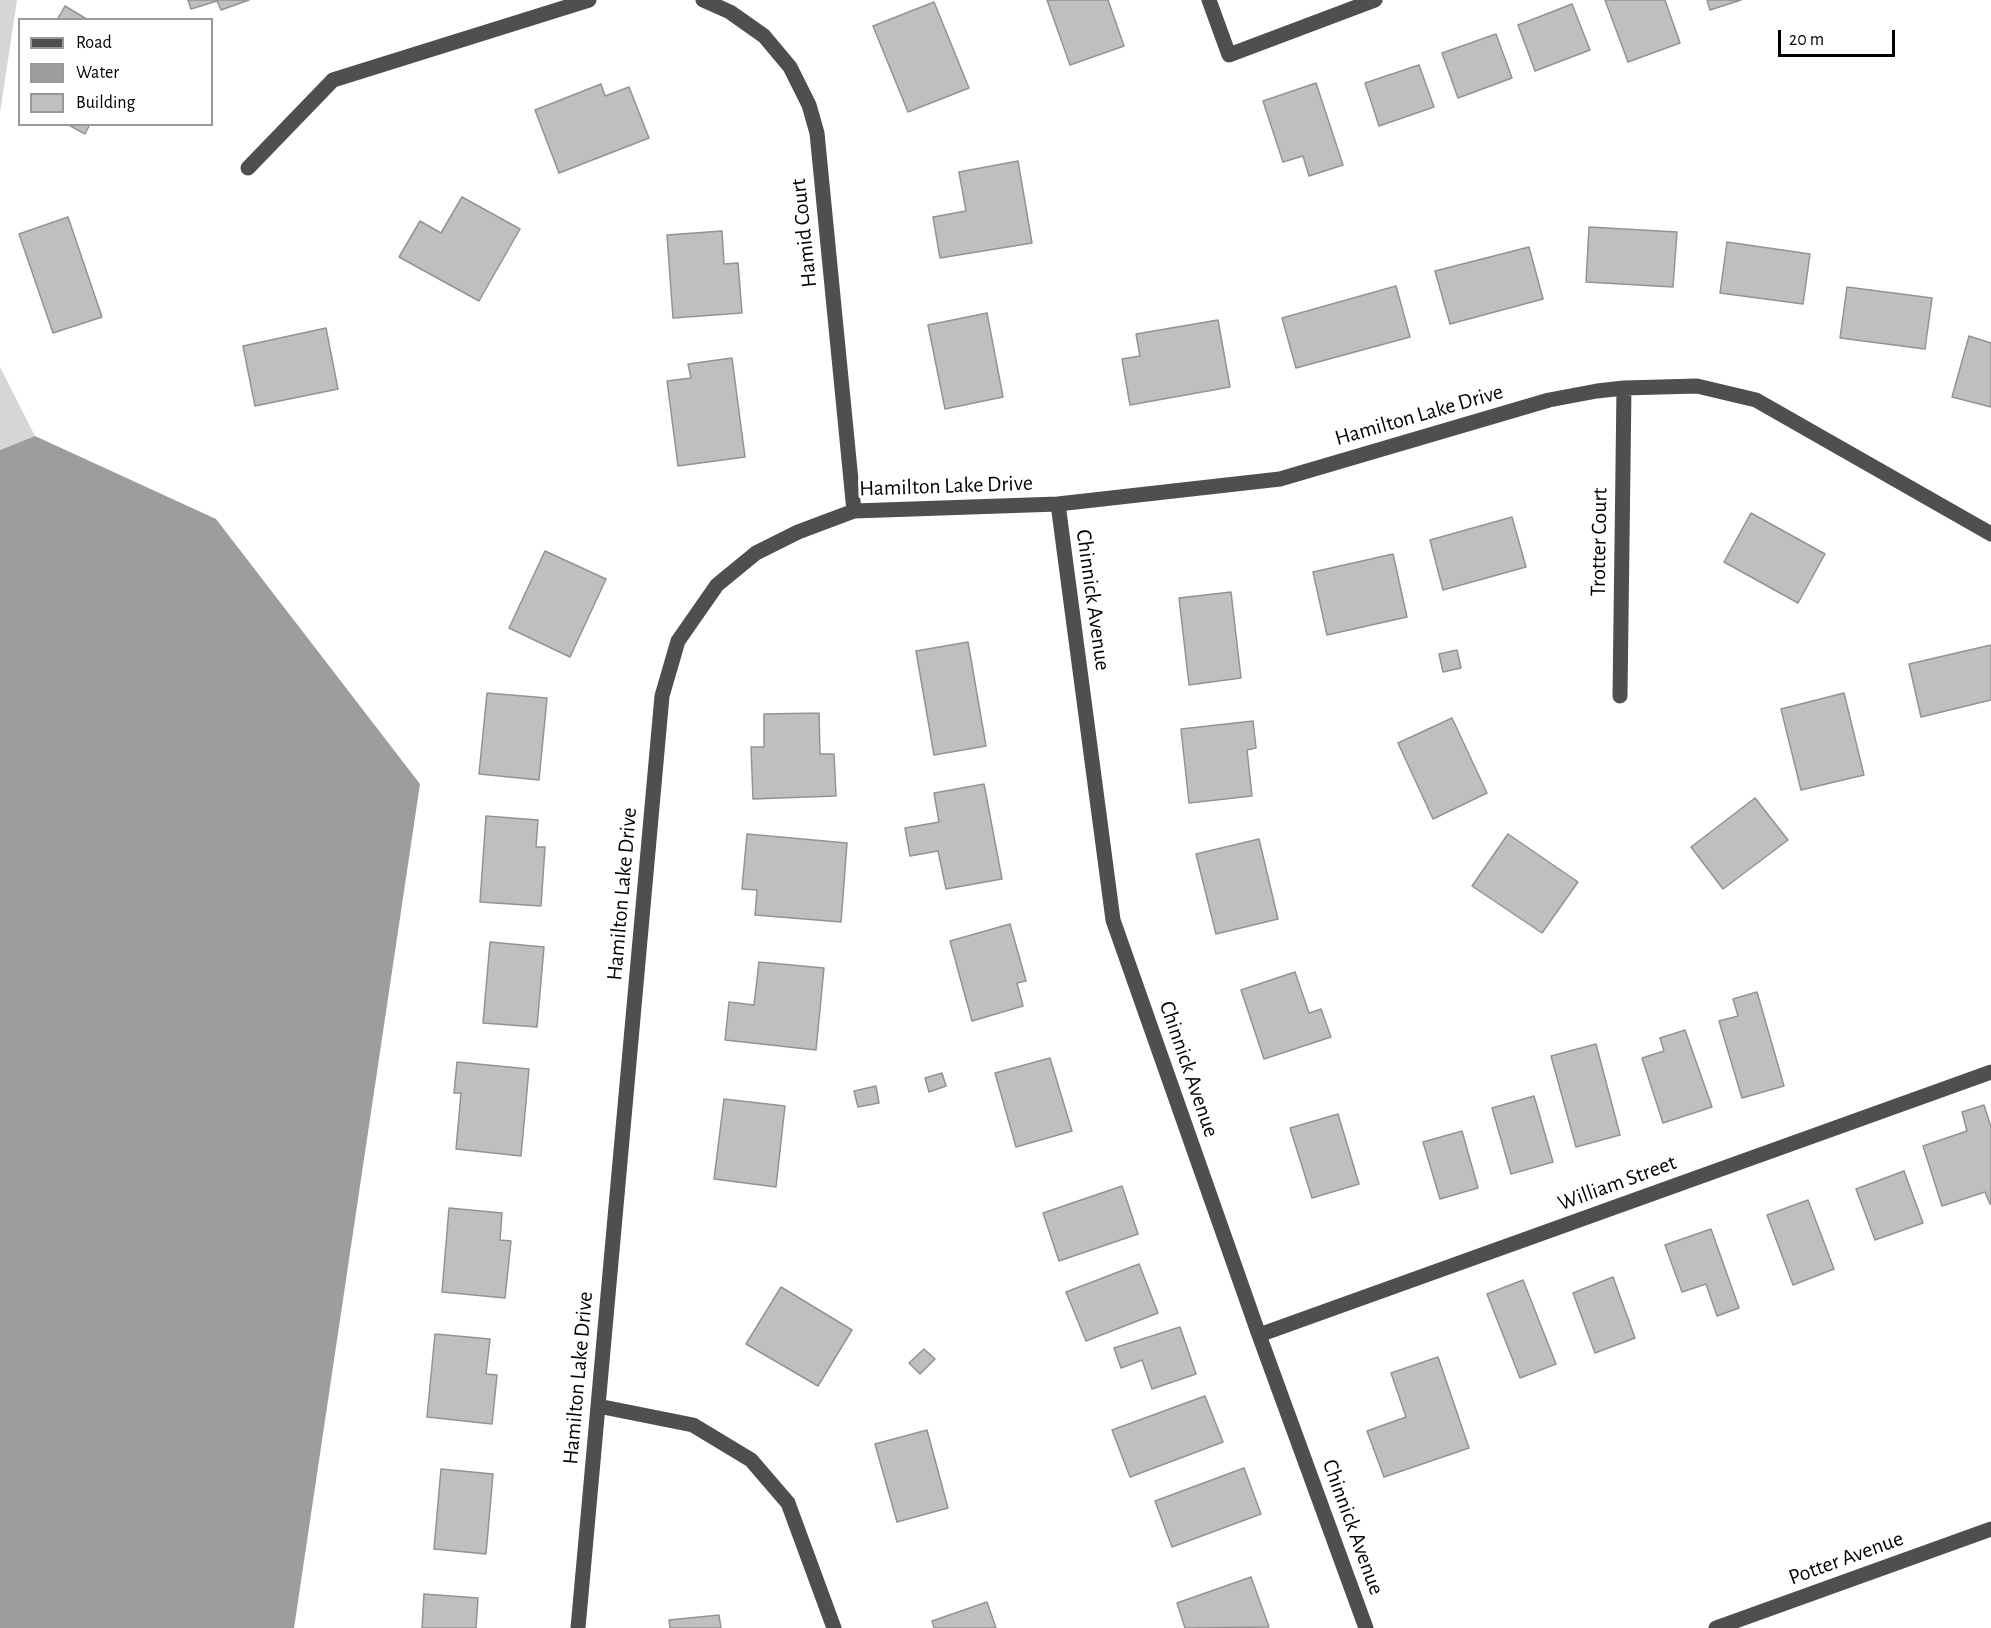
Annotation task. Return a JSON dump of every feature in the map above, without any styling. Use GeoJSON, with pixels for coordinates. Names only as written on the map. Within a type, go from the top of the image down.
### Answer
{"type":"FeatureCollection","features":[{"type":"Feature","properties":{"kind":"street"},"geometry":{"type":"LineString","coordinates":[[248,168],[333,80],[589,0]]}},
{"type":"Feature","properties":{"kind":"street","name":"Hamid Court"},"geometry":{"type":"LineString","coordinates":[[703,0],[730,12],[764,36],[790,67],[809,105],[817,133],[854,511]]}},
{"type":"Feature","properties":{"kind":"street"},"geometry":{"type":"LineString","coordinates":[[1209,0],[1229,55],[1375,0]]}},
{"type":"Feature","properties":{"kind":"street","name":"Hamilton Lake Drive"},"geometry":{"type":"LineString","coordinates":[[578,1628],[662,696],[678,641],[717,585],[756,554],[798,532],[854,511],[1058,504],[1280,479],[1549,400],[1624,388],[1697,386],[1756,400],[1991,534]]}},
{"type":"Feature","properties":{"kind":"street","name":"Trotter Court"},"geometry":{"type":"LineString","coordinates":[[1620,696],[1624,388]]}},
{"type":"Feature","properties":{"kind":"street","name":"Chinnick Avenue"},"geometry":{"type":"LineString","coordinates":[[1058,504],[1113,920],[1258,1335],[1366,1628]]}},
{"type":"Feature","properties":{"kind":"street","name":"William Street"},"geometry":{"type":"LineString","coordinates":[[1258,1335],[1991,1072]]}},
{"type":"Feature","properties":{"kind":"street"},"geometry":{"type":"LineString","coordinates":[[598,1406],[693,1425],[751,1460],[788,1503],[834,1628]]}},
{"type":"Feature","properties":{"kind":"street","name":"Potter Avenue"},"geometry":{"type":"LineString","coordinates":[[1716,1628],[1991,1529]]}},
{"type":"Feature","properties":{"kind":"shaded area"},"geometry":{"type":"Polygon","coordinates":[[[0,0],[17,0],[0,113],[0,0]]]}},
{"type":"Feature","properties":{"kind":"shaded area"},"geometry":{"type":"Polygon","coordinates":[[[0,367],[35,436],[0,450],[0,367]]]}},
{"type":"Feature","properties":{"kind":"water"},"geometry":{"type":"Polygon","coordinates":[[[35,436],[216,519],[420,784],[294,1628],[0,1628],[0,450],[35,436]]]}},
{"type":"Feature","properties":{"kind":"building"},"geometry":{"type":"Polygon","coordinates":[[[188,0],[249,0],[221,10],[217,1],[191,9],[188,0]]]}},
{"type":"Feature","properties":{"kind":"building"},"geometry":{"type":"Polygon","coordinates":[[[1047,0],[1108,0],[1124,46],[1070,65],[1047,0]]]}},
{"type":"Feature","properties":{"kind":"building"},"geometry":{"type":"Polygon","coordinates":[[[1605,0],[1665,0],[1680,43],[1628,62],[1605,0]]]}},
{"type":"Feature","properties":{"kind":"building"},"geometry":{"type":"Polygon","coordinates":[[[1707,0],[1741,0],[1710,10],[1707,0]]]}},
{"type":"Feature","properties":{"kind":"building"},"geometry":{"type":"Polygon","coordinates":[[[934,2],[969,88],[908,112],[873,26],[934,2]]]}},
{"type":"Feature","properties":{"kind":"building"},"geometry":{"type":"Polygon","coordinates":[[[1572,4],[1590,50],[1535,71],[1518,25],[1572,4]]]}},
{"type":"Feature","properties":{"kind":"building"},"geometry":{"type":"Polygon","coordinates":[[[65,6],[85,18],[58,18],[65,6]]]}},
{"type":"Feature","properties":{"kind":"building"},"geometry":{"type":"Polygon","coordinates":[[[1496,34],[1512,78],[1458,98],[1442,53],[1496,34]]]}},
{"type":"Feature","properties":{"kind":"building"},"geometry":{"type":"Polygon","coordinates":[[[1419,65],[1434,107],[1379,126],[1365,83],[1419,65]]]}},
{"type":"Feature","properties":{"kind":"building"},"geometry":{"type":"Polygon","coordinates":[[[1316,83],[1343,165],[1309,176],[1303,156],[1283,162],[1263,101],[1316,83]]]}},
{"type":"Feature","properties":{"kind":"building"},"geometry":{"type":"Polygon","coordinates":[[[601,84],[605,96],[629,87],[649,138],[559,173],[535,110],[601,84]]]}},
{"type":"Feature","properties":{"kind":"building"},"geometry":{"type":"Polygon","coordinates":[[[71,126],[89,126],[85,134],[71,126]]]}},
{"type":"Feature","properties":{"kind":"building"},"geometry":{"type":"Polygon","coordinates":[[[1018,161],[1032,243],[940,258],[933,217],[966,211],[959,172],[1018,161]]]}},
{"type":"Feature","properties":{"kind":"building"},"geometry":{"type":"Polygon","coordinates":[[[462,197],[520,229],[479,301],[399,257],[420,221],[441,233],[462,197]]]}},
{"type":"Feature","properties":{"kind":"building"},"geometry":{"type":"Polygon","coordinates":[[[68,217],[102,317],[53,333],[19,234],[68,217]]]}},
{"type":"Feature","properties":{"kind":"building"},"geometry":{"type":"Polygon","coordinates":[[[1589,227],[1677,232],[1673,287],[1586,282],[1589,227]]]}},
{"type":"Feature","properties":{"kind":"building"},"geometry":{"type":"Polygon","coordinates":[[[722,231],[724,264],[738,263],[742,313],[673,318],[667,235],[722,231]]]}},
{"type":"Feature","properties":{"kind":"building"},"geometry":{"type":"Polygon","coordinates":[[[1727,242],[1810,254],[1803,304],[1720,293],[1727,242]]]}},
{"type":"Feature","properties":{"kind":"building"},"geometry":{"type":"Polygon","coordinates":[[[1529,247],[1543,299],[1450,324],[1435,271],[1529,247]]]}},
{"type":"Feature","properties":{"kind":"building"},"geometry":{"type":"Polygon","coordinates":[[[1396,286],[1410,337],[1296,368],[1282,318],[1396,286]]]}},
{"type":"Feature","properties":{"kind":"building"},"geometry":{"type":"Polygon","coordinates":[[[1847,287],[1932,298],[1925,349],[1840,338],[1847,287]]]}},
{"type":"Feature","properties":{"kind":"building"},"geometry":{"type":"Polygon","coordinates":[[[987,313],[1003,397],[945,409],[928,325],[987,313]]]}},
{"type":"Feature","properties":{"kind":"building"},"geometry":{"type":"Polygon","coordinates":[[[1218,320],[1230,387],[1130,405],[1122,359],[1140,356],[1136,334],[1218,320]]]}},
{"type":"Feature","properties":{"kind":"building"},"geometry":{"type":"Polygon","coordinates":[[[326,328],[338,389],[255,406],[243,346],[326,328]]]}},
{"type":"Feature","properties":{"kind":"building"},"geometry":{"type":"Polygon","coordinates":[[[1969,336],[1991,343],[1991,407],[1952,397],[1969,336]]]}},
{"type":"Feature","properties":{"kind":"building"},"geometry":{"type":"Polygon","coordinates":[[[732,358],[745,457],[678,466],[667,381],[691,378],[688,364],[732,358]]]}},
{"type":"Feature","properties":{"kind":"building"},"geometry":{"type":"Polygon","coordinates":[[[1751,513],[1825,554],[1798,603],[1724,562],[1751,513]]]}},
{"type":"Feature","properties":{"kind":"building"},"geometry":{"type":"Polygon","coordinates":[[[1512,517],[1526,567],[1443,590],[1430,540],[1512,517]]]}},
{"type":"Feature","properties":{"kind":"building"},"geometry":{"type":"Polygon","coordinates":[[[545,551],[606,579],[570,657],[509,628],[545,551]]]}},
{"type":"Feature","properties":{"kind":"building"},"geometry":{"type":"Polygon","coordinates":[[[1393,554],[1407,617],[1327,635],[1313,572],[1393,554]]]}},
{"type":"Feature","properties":{"kind":"building"},"geometry":{"type":"Polygon","coordinates":[[[1231,592],[1241,678],[1189,685],[1179,598],[1231,592]]]}},
{"type":"Feature","properties":{"kind":"building"},"geometry":{"type":"Polygon","coordinates":[[[968,642],[986,746],[934,755],[916,651],[968,642]]]}},
{"type":"Feature","properties":{"kind":"building"},"geometry":{"type":"Polygon","coordinates":[[[1991,645],[1991,700],[1921,717],[1909,664],[1991,645]]]}},
{"type":"Feature","properties":{"kind":"building"},"geometry":{"type":"Polygon","coordinates":[[[1457,650],[1461,668],[1443,672],[1439,654],[1457,650]]]}},
{"type":"Feature","properties":{"kind":"building"},"geometry":{"type":"Polygon","coordinates":[[[487,693],[547,698],[539,780],[479,774],[487,693]]]}},
{"type":"Feature","properties":{"kind":"building"},"geometry":{"type":"Polygon","coordinates":[[[1844,693],[1864,775],[1801,790],[1781,709],[1844,693]]]}},
{"type":"Feature","properties":{"kind":"building"},"geometry":{"type":"Polygon","coordinates":[[[819,713],[820,754],[834,754],[836,796],[753,799],[751,747],[764,747],[764,714],[819,713]]]}},
{"type":"Feature","properties":{"kind":"building"},"geometry":{"type":"Polygon","coordinates":[[[1452,718],[1487,793],[1433,819],[1398,743],[1452,718]]]}},
{"type":"Feature","properties":{"kind":"building"},"geometry":{"type":"Polygon","coordinates":[[[1253,721],[1256,748],[1247,750],[1252,796],[1189,803],[1181,729],[1253,721]]]}},
{"type":"Feature","properties":{"kind":"building"},"geometry":{"type":"Polygon","coordinates":[[[984,784],[1002,879],[946,889],[938,851],[910,856],[905,828],[939,822],[934,793],[984,784]]]}},
{"type":"Feature","properties":{"kind":"building"},"geometry":{"type":"Polygon","coordinates":[[[1755,798],[1788,840],[1723,889],[1691,847],[1755,798]]]}},
{"type":"Feature","properties":{"kind":"building"},"geometry":{"type":"Polygon","coordinates":[[[486,816],[538,820],[536,847],[545,847],[541,906],[480,902],[486,816]]]}},
{"type":"Feature","properties":{"kind":"building"},"geometry":{"type":"Polygon","coordinates":[[[747,834],[847,843],[841,922],[755,915],[757,890],[742,889],[747,834]]]}},
{"type":"Feature","properties":{"kind":"building"},"geometry":{"type":"Polygon","coordinates":[[[1508,834],[1578,882],[1542,933],[1472,886],[1508,834]]]}},
{"type":"Feature","properties":{"kind":"building"},"geometry":{"type":"Polygon","coordinates":[[[1259,839],[1278,919],[1216,934],[1196,854],[1259,839]]]}},
{"type":"Feature","properties":{"kind":"building"},"geometry":{"type":"Polygon","coordinates":[[[1010,924],[1026,981],[1017,983],[1023,1006],[972,1021],[950,941],[1010,924]]]}},
{"type":"Feature","properties":{"kind":"building"},"geometry":{"type":"Polygon","coordinates":[[[490,942],[544,947],[537,1027],[483,1023],[490,942]]]}},
{"type":"Feature","properties":{"kind":"building"},"geometry":{"type":"Polygon","coordinates":[[[759,962],[824,968],[816,1050],[725,1040],[729,1002],[754,1005],[759,962]]]}},
{"type":"Feature","properties":{"kind":"building"},"geometry":{"type":"Polygon","coordinates":[[[1295,972],[1309,1013],[1321,1009],[1331,1037],[1264,1059],[1241,990],[1295,972]]]}},
{"type":"Feature","properties":{"kind":"building"},"geometry":{"type":"Polygon","coordinates":[[[1757,992],[1784,1086],[1742,1098],[1719,1021],[1738,1016],[1733,999],[1757,992]]]}},
{"type":"Feature","properties":{"kind":"building"},"geometry":{"type":"Polygon","coordinates":[[[1685,1030],[1712,1107],[1663,1123],[1642,1058],[1664,1051],[1660,1038],[1685,1030]]]}},
{"type":"Feature","properties":{"kind":"building"},"geometry":{"type":"Polygon","coordinates":[[[1596,1044],[1620,1135],[1576,1147],[1551,1056],[1596,1044]]]}},
{"type":"Feature","properties":{"kind":"building"},"geometry":{"type":"Polygon","coordinates":[[[1050,1058],[1072,1131],[1016,1147],[995,1073],[1050,1058]]]}},
{"type":"Feature","properties":{"kind":"building"},"geometry":{"type":"Polygon","coordinates":[[[457,1062],[529,1069],[521,1156],[456,1149],[461,1093],[454,1093],[457,1062]]]}},
{"type":"Feature","properties":{"kind":"building"},"geometry":{"type":"Polygon","coordinates":[[[942,1073],[946,1086],[929,1092],[925,1078],[942,1073]]]}},
{"type":"Feature","properties":{"kind":"building"},"geometry":{"type":"Polygon","coordinates":[[[876,1086],[879,1103],[858,1107],[854,1091],[876,1086]]]}},
{"type":"Feature","properties":{"kind":"building"},"geometry":{"type":"Polygon","coordinates":[[[1534,1096],[1553,1162],[1511,1174],[1492,1108],[1534,1096]]]}},
{"type":"Feature","properties":{"kind":"building"},"geometry":{"type":"Polygon","coordinates":[[[724,1099],[785,1106],[776,1187],[714,1179],[724,1099]]]}},
{"type":"Feature","properties":{"kind":"building"},"geometry":{"type":"Polygon","coordinates":[[[1984,1105],[1991,1127],[1991,1203],[1985,1192],[1942,1206],[1923,1146],[1967,1131],[1962,1112],[1984,1105]]]}},
{"type":"Feature","properties":{"kind":"building"},"geometry":{"type":"Polygon","coordinates":[[[1338,1114],[1359,1184],[1312,1198],[1290,1128],[1338,1114]]]}},
{"type":"Feature","properties":{"kind":"building"},"geometry":{"type":"Polygon","coordinates":[[[1462,1131],[1478,1188],[1440,1199],[1423,1142],[1462,1131]]]}},
{"type":"Feature","properties":{"kind":"building"},"geometry":{"type":"Polygon","coordinates":[[[1904,1171],[1923,1223],[1875,1240],[1856,1189],[1904,1171]]]}},
{"type":"Feature","properties":{"kind":"building"},"geometry":{"type":"Polygon","coordinates":[[[1122,1186],[1138,1234],[1059,1261],[1043,1213],[1122,1186]]]}},
{"type":"Feature","properties":{"kind":"building"},"geometry":{"type":"Polygon","coordinates":[[[1808,1200],[1834,1269],[1793,1285],[1767,1215],[1808,1200]]]}},
{"type":"Feature","properties":{"kind":"building"},"geometry":{"type":"Polygon","coordinates":[[[449,1208],[502,1213],[500,1240],[511,1241],[505,1298],[442,1292],[449,1208]]]}},
{"type":"Feature","properties":{"kind":"building"},"geometry":{"type":"Polygon","coordinates":[[[1711,1229],[1739,1308],[1717,1316],[1706,1284],[1682,1292],[1665,1245],[1711,1229]]]}},
{"type":"Feature","properties":{"kind":"building"},"geometry":{"type":"Polygon","coordinates":[[[1139,1264],[1158,1313],[1086,1341],[1066,1292],[1139,1264]]]}},
{"type":"Feature","properties":{"kind":"building"},"geometry":{"type":"Polygon","coordinates":[[[1613,1277],[1635,1338],[1595,1353],[1573,1293],[1613,1277]]]}},
{"type":"Feature","properties":{"kind":"building"},"geometry":{"type":"Polygon","coordinates":[[[1523,1280],[1556,1364],[1520,1378],[1487,1294],[1523,1280]]]}},
{"type":"Feature","properties":{"kind":"building"},"geometry":{"type":"Polygon","coordinates":[[[781,1287],[852,1330],[818,1386],[746,1344],[781,1287]]]}},
{"type":"Feature","properties":{"kind":"building"},"geometry":{"type":"Polygon","coordinates":[[[1180,1327],[1196,1374],[1152,1389],[1142,1360],[1121,1368],[1114,1348],[1180,1327]]]}},
{"type":"Feature","properties":{"kind":"building"},"geometry":{"type":"Polygon","coordinates":[[[435,1334],[490,1339],[486,1374],[497,1375],[492,1424],[427,1417],[435,1334]]]}},
{"type":"Feature","properties":{"kind":"building"},"geometry":{"type":"Polygon","coordinates":[[[924,1349],[935,1359],[920,1374],[909,1363],[924,1349]]]}},
{"type":"Feature","properties":{"kind":"building"},"geometry":{"type":"Polygon","coordinates":[[[1438,1357],[1469,1448],[1384,1477],[1367,1431],[1406,1417],[1391,1373],[1438,1357]]]}},
{"type":"Feature","properties":{"kind":"building"},"geometry":{"type":"Polygon","coordinates":[[[1205,1396],[1223,1442],[1130,1477],[1112,1430],[1205,1396]]]}},
{"type":"Feature","properties":{"kind":"building"},"geometry":{"type":"Polygon","coordinates":[[[927,1430],[948,1508],[897,1522],[875,1444],[927,1430]]]}},
{"type":"Feature","properties":{"kind":"building"},"geometry":{"type":"Polygon","coordinates":[[[1244,1468],[1261,1514],[1172,1547],[1155,1501],[1244,1468]]]}},
{"type":"Feature","properties":{"kind":"building"},"geometry":{"type":"Polygon","coordinates":[[[441,1469],[493,1474],[486,1554],[434,1549],[441,1469]]]}},
{"type":"Feature","properties":{"kind":"building"},"geometry":{"type":"Polygon","coordinates":[[[1251,1577],[1269,1627],[1185,1628],[1177,1603],[1251,1577]]]}},
{"type":"Feature","properties":{"kind":"building"},"geometry":{"type":"Polygon","coordinates":[[[424,1594],[478,1598],[476,1628],[422,1628],[424,1594]]]}},
{"type":"Feature","properties":{"kind":"building"},"geometry":{"type":"Polygon","coordinates":[[[987,1602],[996,1628],[934,1628],[932,1621],[987,1602]]]}},
{"type":"Feature","properties":{"kind":"building"},"geometry":{"type":"Polygon","coordinates":[[[719,1615],[721,1628],[670,1628],[669,1620],[719,1615]]]}}]}
